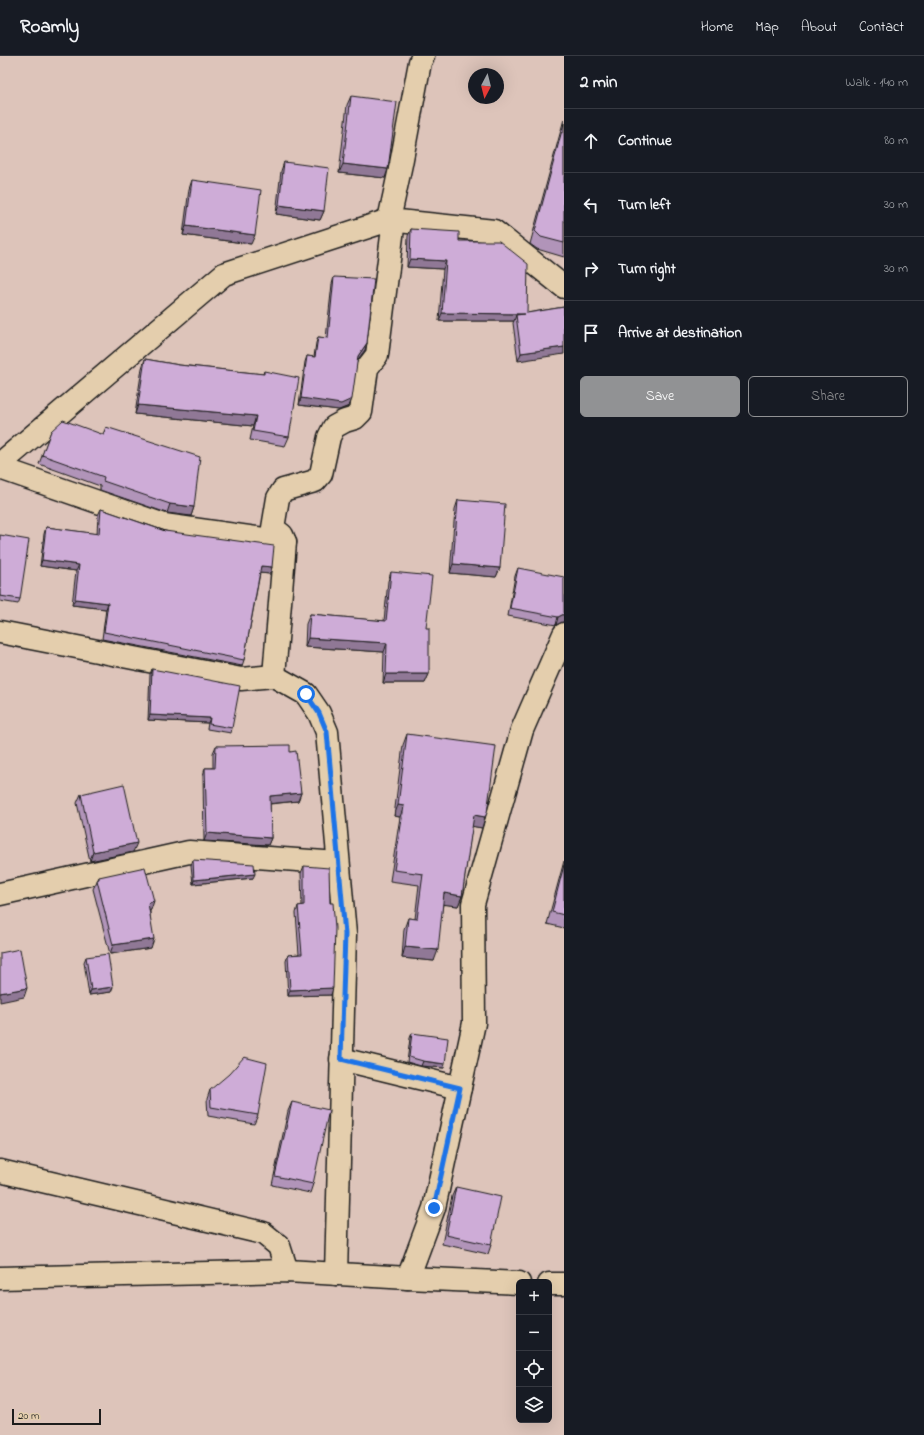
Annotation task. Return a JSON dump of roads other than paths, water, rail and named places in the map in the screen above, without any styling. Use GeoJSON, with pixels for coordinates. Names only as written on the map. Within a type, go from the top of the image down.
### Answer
{"type":"FeatureCollection","features":[{"type":"Feature","properties":{"kind":"street"},"geometry":{"type":"LineString","coordinates":[[274,676],[285,542],[282,535],[274,528],[278,498],[283,490],[315,481],[322,474],[329,437],[334,427],[355,418],[361,412],[367,368],[377,355],[392,220],[420,62],[423,56]]}},
{"type":"Feature","properties":{"kind":"street"},"geometry":{"type":"LineString","coordinates":[[0,464],[224,274],[392,220],[494,231],[564,287]]}},
{"type":"Feature","properties":{"kind":"street"},"geometry":{"type":"LineString","coordinates":[[0,468],[164,525],[285,542]]}},
{"type":"Feature","properties":{"kind":"street"},"geometry":{"type":"LineString","coordinates":[[0,632],[241,679],[274,676],[306,694],[319,713],[327,732],[345,934],[336,1274]]}},
{"type":"Feature","properties":{"kind":"street"},"geometry":{"type":"LineString","coordinates":[[408,1278],[434,1208],[474,1023],[473,904],[522,730],[564,634]]}},
{"type":"Feature","properties":{"kind":"street"},"geometry":{"type":"LineString","coordinates":[[0,894],[189,852],[338,863]]}},
{"type":"Feature","properties":{"kind":"street"},"geometry":{"type":"LineString","coordinates":[[341,1059],[460,1088]]}},
{"type":"Feature","properties":{"kind":"street"},"geometry":{"type":"LineString","coordinates":[[0,1171],[263,1233],[279,1246],[287,1271]]}},
{"type":"Feature","properties":{"kind":"street"},"geometry":{"type":"LineString","coordinates":[[0,1278],[287,1271],[516,1283]]}},
{"type":"Feature","properties":{"kind":"street"},"geometry":{"type":"LineString","coordinates":[[552,1284],[564,1284]]}}]}
